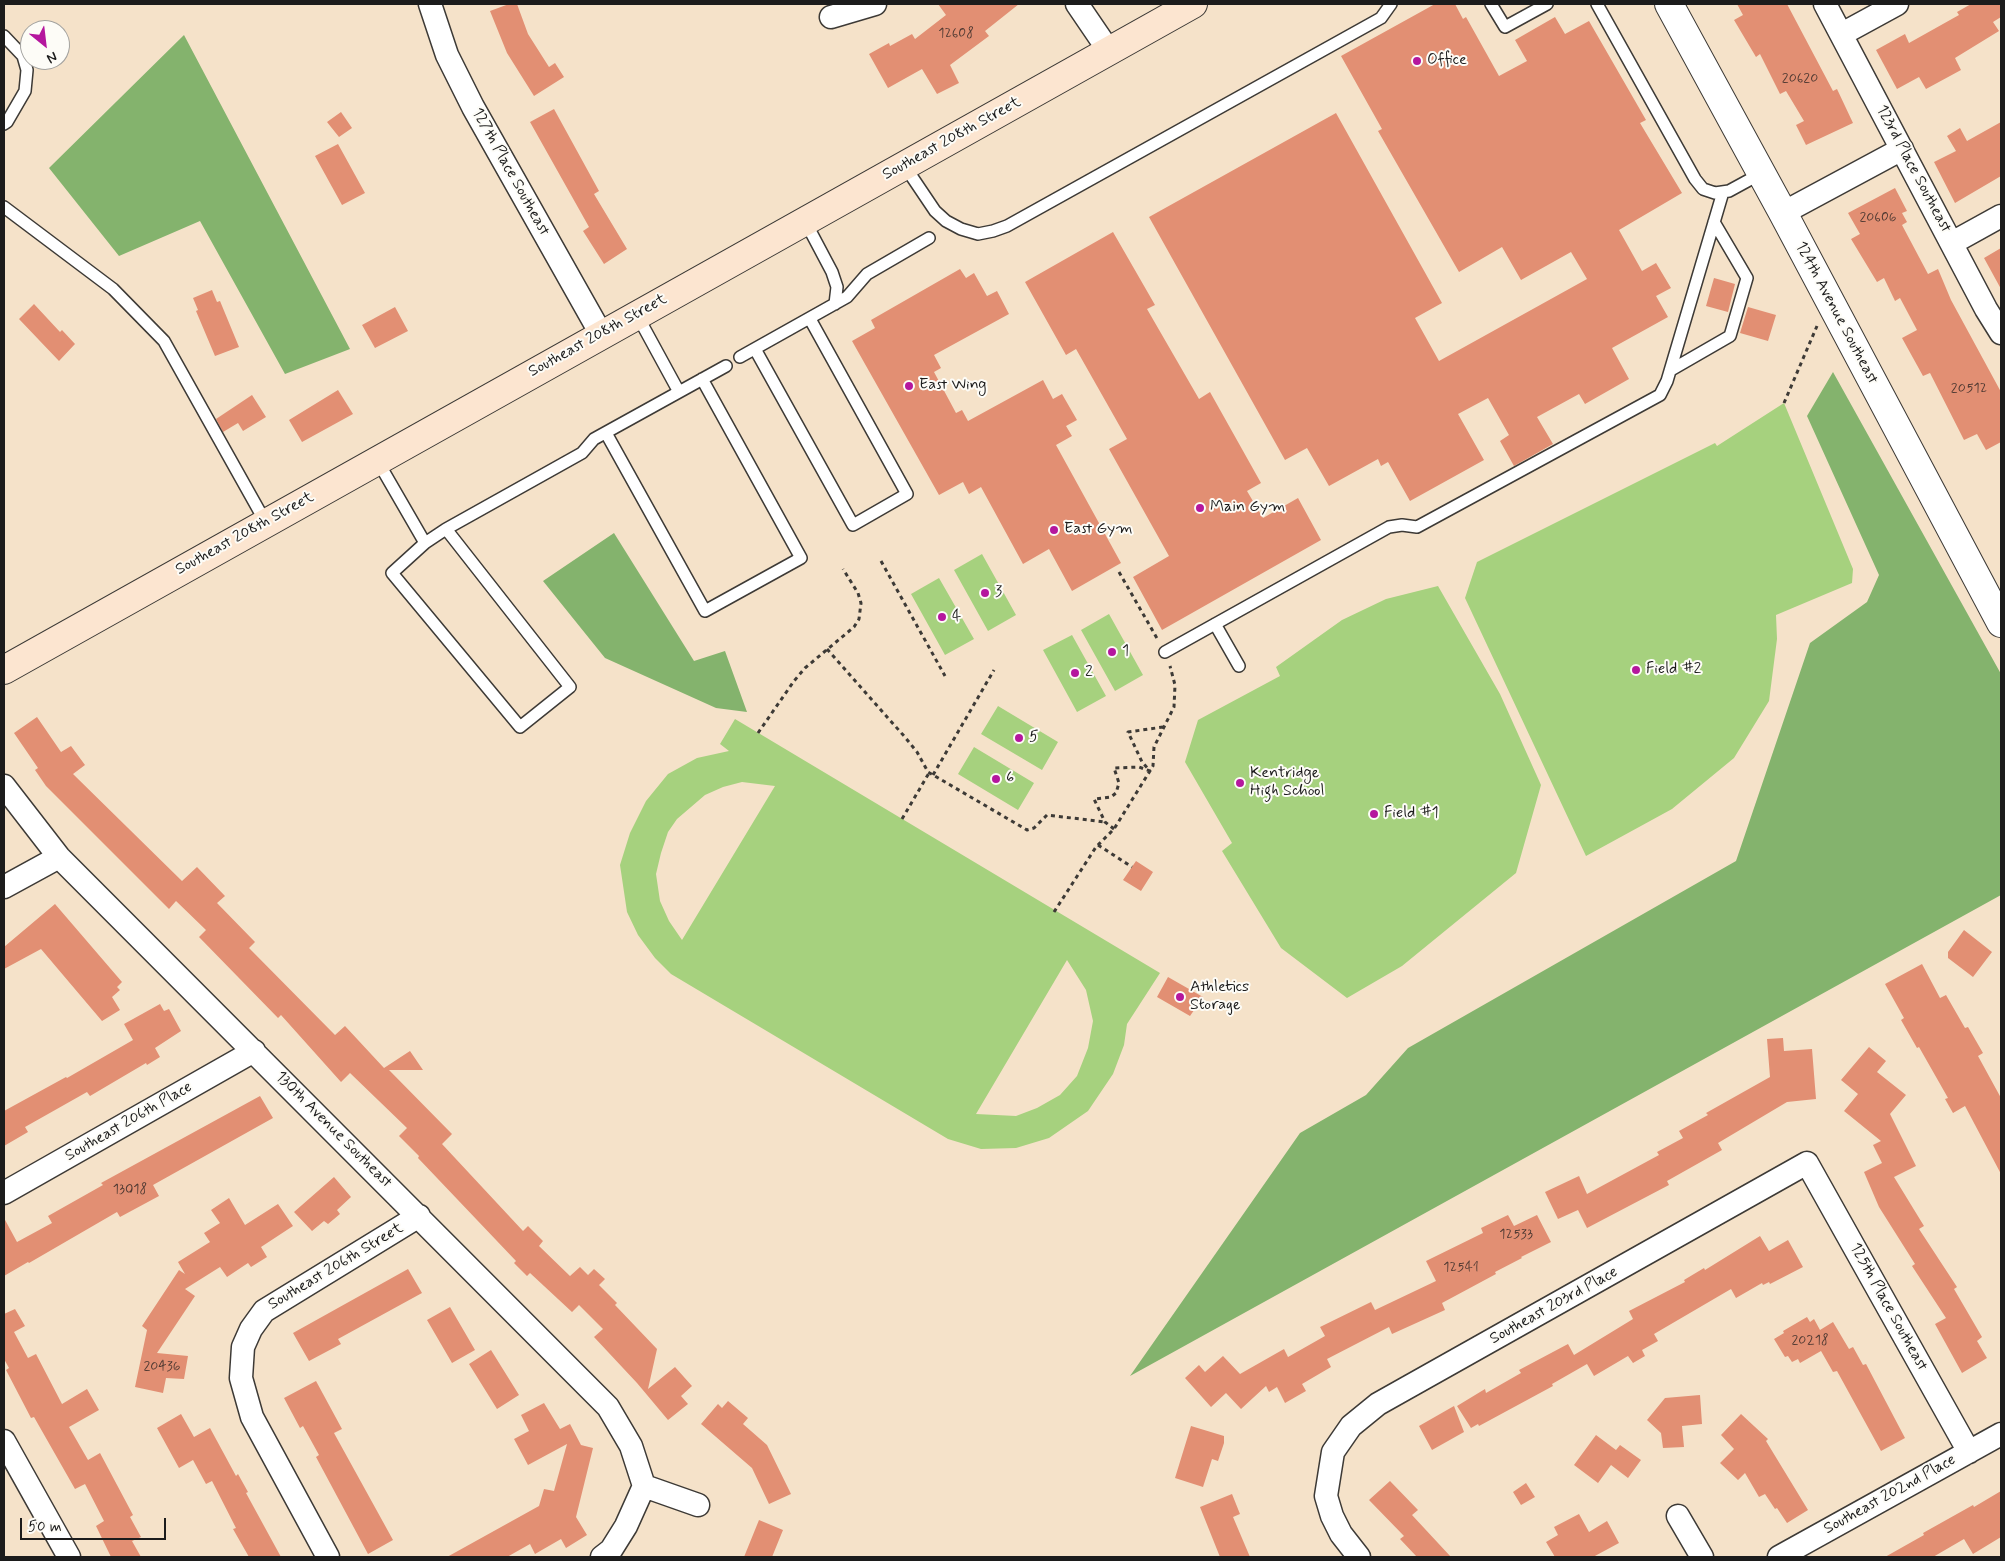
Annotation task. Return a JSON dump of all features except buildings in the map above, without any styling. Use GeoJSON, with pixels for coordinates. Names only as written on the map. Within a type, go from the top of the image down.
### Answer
{"type":"FeatureCollection","features":[{"type":"Feature","properties":{"kind":"main road","name":"Southeast 208th Street"},"geometry":{"type":"LineString","coordinates":[[4,670],[1193,4]]}},
{"type":"Feature","properties":{"kind":"street","name":"127th Place Southeast"},"geometry":{"type":"LineString","coordinates":[[430,4],[447,55],[469,98],[601,334]]}},
{"type":"Feature","properties":{"kind":"street"},"geometry":{"type":"LineString","coordinates":[[831,16],[875,4]]}},
{"type":"Feature","properties":{"kind":"street"},"geometry":{"type":"LineString","coordinates":[[1078,4],[1109,51]]}},
{"type":"Feature","properties":{"kind":"street","name":"124th Avenue Southeast"},"geometry":{"type":"LineString","coordinates":[[1669,4],[1762,173],[2001,623]]}},
{"type":"Feature","properties":{"kind":"street","name":"123rd Place Southeast"},"geometry":{"type":"LineString","coordinates":[[1825,4],[2001,334]]}},
{"type":"Feature","properties":{"kind":"street"},"geometry":{"type":"LineString","coordinates":[[1842,34],[1897,4]]}},
{"type":"Feature","properties":{"kind":"street"},"geometry":{"type":"LineString","coordinates":[[1783,213],[1902,149]]}},
{"type":"Feature","properties":{"kind":"street"},"geometry":{"type":"LineString","coordinates":[[1952,243],[2001,216]]}},
{"type":"Feature","properties":{"kind":"street","name":"130th Avenue Southeast"},"geometry":{"type":"LineString","coordinates":[[4,786],[58,857],[254,1050],[608,1407],[631,1446],[644,1486]]}},
{"type":"Feature","properties":{"kind":"street"},"geometry":{"type":"LineString","coordinates":[[4,887],[58,857]]}},
{"type":"Feature","properties":{"kind":"street","name":"Southeast 206th Place"},"geometry":{"type":"LineString","coordinates":[[4,1193],[254,1050]]}},
{"type":"Feature","properties":{"kind":"street","name":"125th Place Southeast"},"geometry":{"type":"LineString","coordinates":[[1807,1164],[1969,1452]]}},
{"type":"Feature","properties":{"kind":"street","name":"Southeast 203rd Place"},"geometry":{"type":"LineString","coordinates":[[1359,1557],[1341,1534],[1332,1516],[1326,1496],[1333,1452],[1351,1426],[1378,1404],[1807,1164]]}},
{"type":"Feature","properties":{"kind":"street","name":"Southeast 206th Street"},"geometry":{"type":"LineString","coordinates":[[328,1557],[252,1417],[242,1378],[243,1347],[251,1330],[264,1311],[419,1216]]}},
{"type":"Feature","properties":{"kind":"street","name":"Southeast 202nd Place"},"geometry":{"type":"LineString","coordinates":[[1779,1557],[2001,1434]]}},
{"type":"Feature","properties":{"kind":"street"},"geometry":{"type":"LineString","coordinates":[[4,1441],[69,1557]]}},
{"type":"Feature","properties":{"kind":"street"},"geometry":{"type":"LineString","coordinates":[[602,1557],[611,1550],[626,1526],[644,1486],[698,1505]]}},
{"type":"Feature","properties":{"kind":"street"},"geometry":{"type":"LineString","coordinates":[[1678,1516],[1702,1557]]}},
{"type":"Feature","properties":{"kind":"lane"},"geometry":{"type":"LineString","coordinates":[[904,165],[935,210],[946,221],[961,229],[978,234],[994,232],[1016,222],[1382,18],[1391,4]]}},
{"type":"Feature","properties":{"kind":"lane"},"geometry":{"type":"LineString","coordinates":[[1491,4],[1505,28],[1546,4]]}},
{"type":"Feature","properties":{"kind":"lane"},"geometry":{"type":"LineString","coordinates":[[1597,4],[1695,179],[1703,189],[1715,193],[1729,191],[1762,173]]}},
{"type":"Feature","properties":{"kind":"lane"},"geometry":{"type":"LineString","coordinates":[[4,36],[22,56],[27,70],[25,91],[8,122],[4,124]]}},
{"type":"Feature","properties":{"kind":"lane"},"geometry":{"type":"LineString","coordinates":[[1165,652],[1389,527],[1402,525],[1417,526],[1660,395],[1671,370],[1723,192]]}},
{"type":"Feature","properties":{"kind":"lane"},"geometry":{"type":"LineString","coordinates":[[4,207],[113,289],[164,341],[266,523]]}},
{"type":"Feature","properties":{"kind":"lane"},"geometry":{"type":"LineString","coordinates":[[805,220],[832,272],[837,287],[835,304]]}},
{"type":"Feature","properties":{"kind":"lane"},"geometry":{"type":"LineString","coordinates":[[1671,370],[1730,336],[1747,278],[1714,222]]}},
{"type":"Feature","properties":{"kind":"lane"},"geometry":{"type":"LineString","coordinates":[[740,357],[835,304],[852,293],[867,274],[928,238]]}},
{"type":"Feature","properties":{"kind":"lane"},"geometry":{"type":"LineString","coordinates":[[637,315],[680,392]]}},
{"type":"Feature","properties":{"kind":"lane"},"geometry":{"type":"LineString","coordinates":[[755,349],[853,525],[907,494],[810,318]]}},
{"type":"Feature","properties":{"kind":"lane"},"geometry":{"type":"LineString","coordinates":[[446,529],[570,687],[520,727],[392,573],[425,543],[446,529],[582,453],[594,439],[726,366]]}},
{"type":"Feature","properties":{"kind":"lane"},"geometry":{"type":"LineString","coordinates":[[606,433],[705,611],[801,558],[702,379]]}},
{"type":"Feature","properties":{"kind":"lane"},"geometry":{"type":"LineString","coordinates":[[377,460],[425,543]]}},
{"type":"Feature","properties":{"kind":"lane"},"geometry":{"type":"LineString","coordinates":[[1215,624],[1239,666]]}},
{"type":"Feature","properties":{"kind":"path"},"geometry":{"type":"LineString","coordinates":[[1784,403],[1820,319],[1835,310]]}},
{"type":"Feature","properties":{"kind":"path"},"geometry":{"type":"LineString","coordinates":[[880,561],[945,676]]}},
{"type":"Feature","properties":{"kind":"path"},"geometry":{"type":"LineString","coordinates":[[758,733],[794,681],[827,649],[854,627],[861,613],[861,603],[858,593],[843,569]]}},
{"type":"Feature","properties":{"kind":"path"},"geometry":{"type":"LineString","coordinates":[[1054,912],[1098,845],[1114,829],[1153,766],[1154,747],[1174,707],[1175,685],[1165,652],[1119,572]]}},
{"type":"Feature","properties":{"kind":"path"},"geometry":{"type":"LineString","coordinates":[[827,649],[904,736],[931,774],[1027,830],[1034,828],[1047,815],[1105,822]]}},
{"type":"Feature","properties":{"kind":"path"},"geometry":{"type":"LineString","coordinates":[[902,819],[994,670]]}},
{"type":"Feature","properties":{"kind":"path"},"geometry":{"type":"LineString","coordinates":[[1150,771],[1142,762],[1128,732],[1164,727]]}},
{"type":"Feature","properties":{"kind":"path"},"geometry":{"type":"LineString","coordinates":[[1114,829],[1105,822],[1094,799],[1111,797],[1116,793],[1118,782],[1114,768],[1139,768],[1150,771]]}},
{"type":"Feature","properties":{"kind":"path"},"geometry":{"type":"LineString","coordinates":[[918,792],[922,794]]}},
{"type":"Feature","properties":{"kind":"path"},"geometry":{"type":"LineString","coordinates":[[1098,845],[1132,867]]}},
{"type":"Feature","properties":{"kind":"green space"},"geometry":{"type":"Polygon","coordinates":[[[184,35],[350,349],[285,374],[200,221],[119,256],[49,168],[184,35]]]}},
{"type":"Feature","properties":{"kind":"green space"},"geometry":{"type":"Polygon","coordinates":[[[1833,372],[2001,674],[2001,895],[1130,1376],[1300,1133],[1366,1095],[1408,1048],[1736,861],[1810,643],[1867,602],[1879,575],[1807,416],[1833,372]]]}},
{"type":"Feature","properties":{"kind":"green space","name":"Field #2"},"geometry":{"type":"Polygon","coordinates":[[[1784,403],[1853,569],[1852,583],[1776,615],[1777,639],[1769,701],[1734,758],[1672,809],[1586,856],[1465,598],[1477,562],[1715,443],[1717,446],[1784,403]]]}},
{"type":"Feature","properties":{"kind":"green space"},"geometry":{"type":"Polygon","coordinates":[[[614,533],[694,661],[725,651],[747,712],[716,708],[605,658],[543,581],[614,533]]]}},
{"type":"Feature","properties":{"kind":"green space","name":"3"},"geometry":{"type":"Polygon","coordinates":[[[982,554],[1016,615],[988,631],[954,570],[982,554]]]}},
{"type":"Feature","properties":{"kind":"green space","name":"4"},"geometry":{"type":"Polygon","coordinates":[[[939,578],[974,639],[945,655],[911,594],[939,578]]]}},
{"type":"Feature","properties":{"kind":"green space","name":"Field #1"},"geometry":{"type":"Polygon","coordinates":[[[1438,586],[1500,694],[1541,785],[1516,873],[1402,966],[1347,998],[1281,948],[1222,851],[1232,843],[1185,762],[1198,720],[1280,676],[1276,667],[1342,620],[1386,599],[1438,586]]]}},
{"type":"Feature","properties":{"kind":"green space","name":"1"},"geometry":{"type":"Polygon","coordinates":[[[1109,614],[1143,675],[1115,691],[1081,630],[1109,614]]]}},
{"type":"Feature","properties":{"kind":"green space","name":"2"},"geometry":{"type":"Polygon","coordinates":[[[1072,635],[1106,696],[1077,712],[1043,650],[1072,635]]]}},
{"type":"Feature","properties":{"kind":"green space","name":"5"},"geometry":{"type":"Polygon","coordinates":[[[998,706],[1058,742],[1042,770],[981,734],[998,706]]]}},
{"type":"Feature","properties":{"kind":"green space"},"geometry":{"type":"Polygon","coordinates":[[[735,719],[1160,973],[1127,1024],[1124,1045],[1113,1074],[1088,1111],[1049,1138],[1016,1148],[981,1149],[948,1139],[671,974],[655,958],[638,935],[627,912],[620,865],[630,833],[646,801],[668,774],[697,758],[729,751],[720,744],[735,719]],[[742,782],[723,787],[705,795],[677,819],[668,832],[656,874],[660,901],[669,921],[682,940],[775,786],[742,782]],[[1067,960],[976,1114],[1016,1116],[1037,1108],[1060,1095],[1077,1076],[1088,1048],[1093,1021],[1086,990],[1067,960]]]}},
{"type":"Feature","properties":{"kind":"green space","name":"6"},"geometry":{"type":"Polygon","coordinates":[[[974,747],[1034,783],[1018,810],[958,774],[974,747]]]}},
{"type":"Feature","properties":{"kind":"place","name":"Office"},"geometry":{"type":"Point","coordinates":[1417,61]}},
{"type":"Feature","properties":{"kind":"place","name":"East Wing"},"geometry":{"type":"Point","coordinates":[909,386]}},
{"type":"Feature","properties":{"kind":"place","name":"Main Gym"},"geometry":{"type":"Point","coordinates":[1200,508]}},
{"type":"Feature","properties":{"kind":"place","name":"East Gym"},"geometry":{"type":"Point","coordinates":[1054,530]}},
{"type":"Feature","properties":{"kind":"place","name":"3"},"geometry":{"type":"Point","coordinates":[985,593]}},
{"type":"Feature","properties":{"kind":"place","name":"4"},"geometry":{"type":"Point","coordinates":[942,617]}},
{"type":"Feature","properties":{"kind":"place","name":"1"},"geometry":{"type":"Point","coordinates":[1112,652]}},
{"type":"Feature","properties":{"kind":"place","name":"Field #2"},"geometry":{"type":"Point","coordinates":[1636,670]}},
{"type":"Feature","properties":{"kind":"place","name":"2"},"geometry":{"type":"Point","coordinates":[1075,673]}},
{"type":"Feature","properties":{"kind":"place","name":"5"},"geometry":{"type":"Point","coordinates":[1019,738]}},
{"type":"Feature","properties":{"kind":"place","name":"6"},"geometry":{"type":"Point","coordinates":[996,779]}},
{"type":"Feature","properties":{"kind":"place","name":"Kentridge High School"},"geometry":{"type":"Point","coordinates":[1240,783]}},
{"type":"Feature","properties":{"kind":"place","name":"Field #1"},"geometry":{"type":"Point","coordinates":[1374,814]}},
{"type":"Feature","properties":{"kind":"place","name":"Athletics Storage"},"geometry":{"type":"Point","coordinates":[1180,997]}}]}
